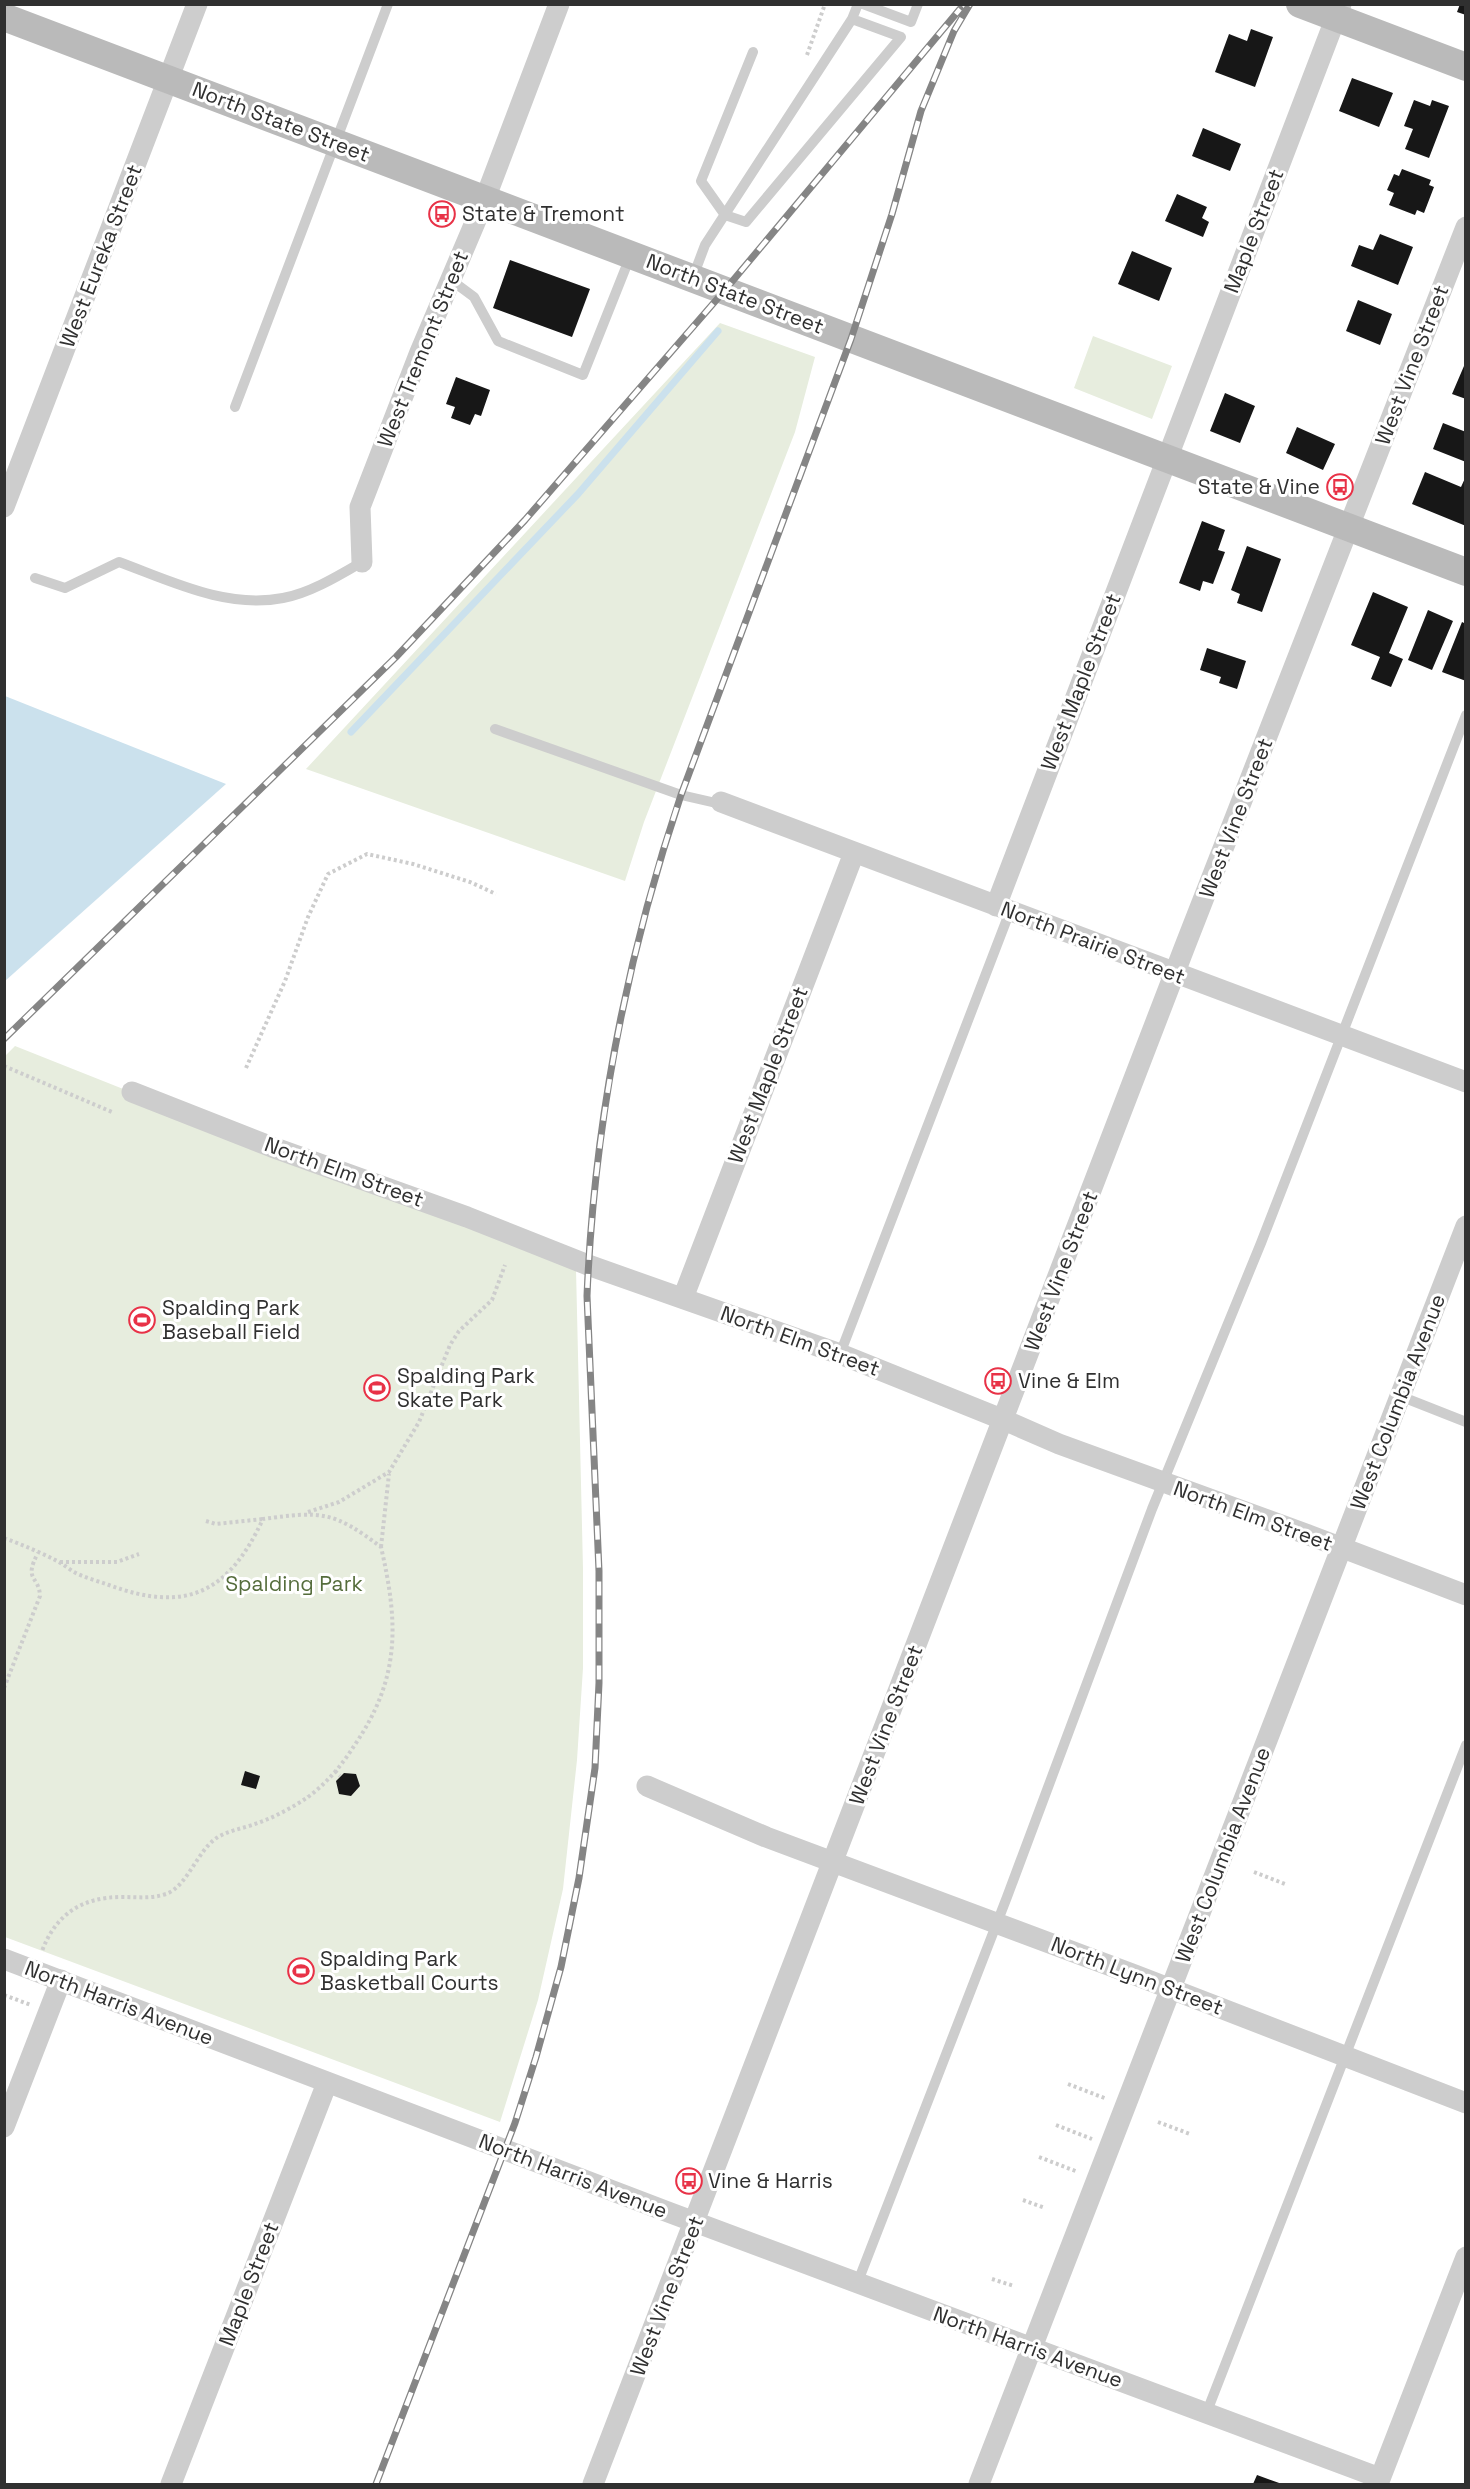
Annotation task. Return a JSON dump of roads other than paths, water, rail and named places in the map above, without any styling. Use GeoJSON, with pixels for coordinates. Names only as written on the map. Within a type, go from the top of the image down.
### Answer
{"type":"FeatureCollection","features":[{"type":"Feature","properties":{"kind":"main road"},"geometry":{"type":"LineString","coordinates":[[1300,4],[1338,11],[1466,67]]}},
{"type":"Feature","properties":{"kind":"main road","name":"North State Street"},"geometry":{"type":"LineString","coordinates":[[4,17],[1466,572]]}},
{"type":"Feature","properties":{"kind":"street","name":"West Eureka Street"},"geometry":{"type":"LineString","coordinates":[[4,507],[197,4]]}},
{"type":"Feature","properties":{"kind":"street","name":"West Tremont Street"},"geometry":{"type":"LineString","coordinates":[[362,562],[360,507],[420,352],[485,199],[559,4]]}},
{"type":"Feature","properties":{"kind":"street","name":"Maple Street"},"geometry":{"type":"LineString","coordinates":[[1167,458],[1338,11]]}},
{"type":"Feature","properties":{"kind":"street","name":"West Vine Street"},"geometry":{"type":"LineString","coordinates":[[593,2484],[1175,974],[1466,227]]}},
{"type":"Feature","properties":{"kind":"street","name":"West Maple Street"},"geometry":{"type":"LineString","coordinates":[[1003,909],[1167,458]]}},
{"type":"Feature","properties":{"kind":"street","name":"North Prairie Street"},"geometry":{"type":"LineString","coordinates":[[721,802],[1466,1082]]}},
{"type":"Feature","properties":{"kind":"street","name":"West Maple Street"},"geometry":{"type":"LineString","coordinates":[[683,1298],[854,853]]}},
{"type":"Feature","properties":{"kind":"street","name":"North Elm Street"},"geometry":{"type":"LineString","coordinates":[[132,1092],[272,1147],[467,1217],[588,1265],[840,1354],[1004,1419],[1059,1444],[1466,1595]]}},
{"type":"Feature","properties":{"kind":"street","name":"West Columbia Avenue"},"geometry":{"type":"LineString","coordinates":[[979,2484],[1466,1226]]}},
{"type":"Feature","properties":{"kind":"street","name":"North Lynn Street"},"geometry":{"type":"LineString","coordinates":[[647,1786],[766,1837],[1466,2103]]}},
{"type":"Feature","properties":{"kind":"street","name":"North Harris Avenue"},"geometry":{"type":"LineString","coordinates":[[4,1959],[1379,2481]]}},
{"type":"Feature","properties":{"kind":"street"},"geometry":{"type":"LineString","coordinates":[[4,2127],[61,1980]]}},
{"type":"Feature","properties":{"kind":"street","name":"Maple Street"},"geometry":{"type":"LineString","coordinates":[[171,2484],[327,2083]]}},
{"type":"Feature","properties":{"kind":"street"},"geometry":{"type":"LineString","coordinates":[[1379,2481],[1466,2257]]}},
{"type":"Feature","properties":{"kind":"lane"},"geometry":{"type":"LineString","coordinates":[[4,17],[10,4]]}},
{"type":"Feature","properties":{"kind":"lane"},"geometry":{"type":"LineString","coordinates":[[235,407],[388,4]]}},
{"type":"Feature","properties":{"kind":"lane"},"geometry":{"type":"LineString","coordinates":[[693,278],[705,245],[852,19],[858,4]]}},
{"type":"Feature","properties":{"kind":"lane"},"geometry":{"type":"LineString","coordinates":[[863,4],[911,22],[918,4]]}},
{"type":"Feature","properties":{"kind":"lane"},"geometry":{"type":"LineString","coordinates":[[753,52],[701,181],[725,215],[746,222],[901,37],[852,19]]}},
{"type":"Feature","properties":{"kind":"lane"},"geometry":{"type":"LineString","coordinates":[[451,280],[474,297],[498,341],[583,375],[632,254]]}},
{"type":"Feature","properties":{"kind":"lane"},"geometry":{"type":"LineString","coordinates":[[35,578],[65,588],[119,562],[196,590],[238,602],[284,598],[329,580],[362,562]]}},
{"type":"Feature","properties":{"kind":"lane"},"geometry":{"type":"LineString","coordinates":[[857,2284],[997,1923],[1162,1482],[1261,1243],[1466,715]]}},
{"type":"Feature","properties":{"kind":"lane"},"geometry":{"type":"LineString","coordinates":[[495,729],[681,795],[716,803],[721,802]]}},
{"type":"Feature","properties":{"kind":"lane"},"geometry":{"type":"LineString","coordinates":[[840,1354],[1003,909]]}},
{"type":"Feature","properties":{"kind":"lane"},"geometry":{"type":"LineString","coordinates":[[1400,1396],[1466,1422]]}},
{"type":"Feature","properties":{"kind":"lane"},"geometry":{"type":"LineString","coordinates":[[1206,2414],[1466,1745]]}},
{"type":"Feature","properties":{"kind":"water"},"geometry":{"type":"Polygon","coordinates":[[[5,696],[226,784],[4,981],[5,696]]]}},
{"type":"Feature","properties":{"kind":"waterway"},"geometry":{"type":"LineString","coordinates":[[351,732],[578,494],[718,331]]}},
{"type":"Feature","properties":{"kind":"railway"},"geometry":{"type":"LineString","coordinates":[[376,2484],[515,2123],[561,1967],[579,1878],[595,1768],[599,1683],[599,1571],[587,1296],[597,1168],[616,1042],[629,979],[662,855],[681,795],[851,339],[892,214],[921,111],[954,31],[970,4]]}},
{"type":"Feature","properties":{"kind":"railway"},"geometry":{"type":"LineString","coordinates":[[4,1039],[396,657],[525,520],[725,290],[960,9]]}},
{"type":"Feature","properties":{"kind":"place","name":"State & Tremont"},"geometry":{"type":"Point","coordinates":[442,214]}},
{"type":"Feature","properties":{"kind":"place","name":"State & Vine"},"geometry":{"type":"Point","coordinates":[1340,487]}},
{"type":"Feature","properties":{"kind":"place","name":"Spalding Park Baseball Field"},"geometry":{"type":"Point","coordinates":[142,1320]}},
{"type":"Feature","properties":{"kind":"place","name":"Vine & Elm"},"geometry":{"type":"Point","coordinates":[998,1381]}},
{"type":"Feature","properties":{"kind":"place","name":"Spalding Park Skate Park"},"geometry":{"type":"Point","coordinates":[377,1388]}},
{"type":"Feature","properties":{"kind":"place","name":"Spalding Park Basketball Courts"},"geometry":{"type":"Point","coordinates":[301,1971]}},
{"type":"Feature","properties":{"kind":"place","name":"Vine & Harris"},"geometry":{"type":"Point","coordinates":[689,2181]}},
{"type":"Feature","properties":{"kind":"park label","name":"Spalding Park"},"geometry":{"type":"Point","coordinates":[294,1584]}}]}
